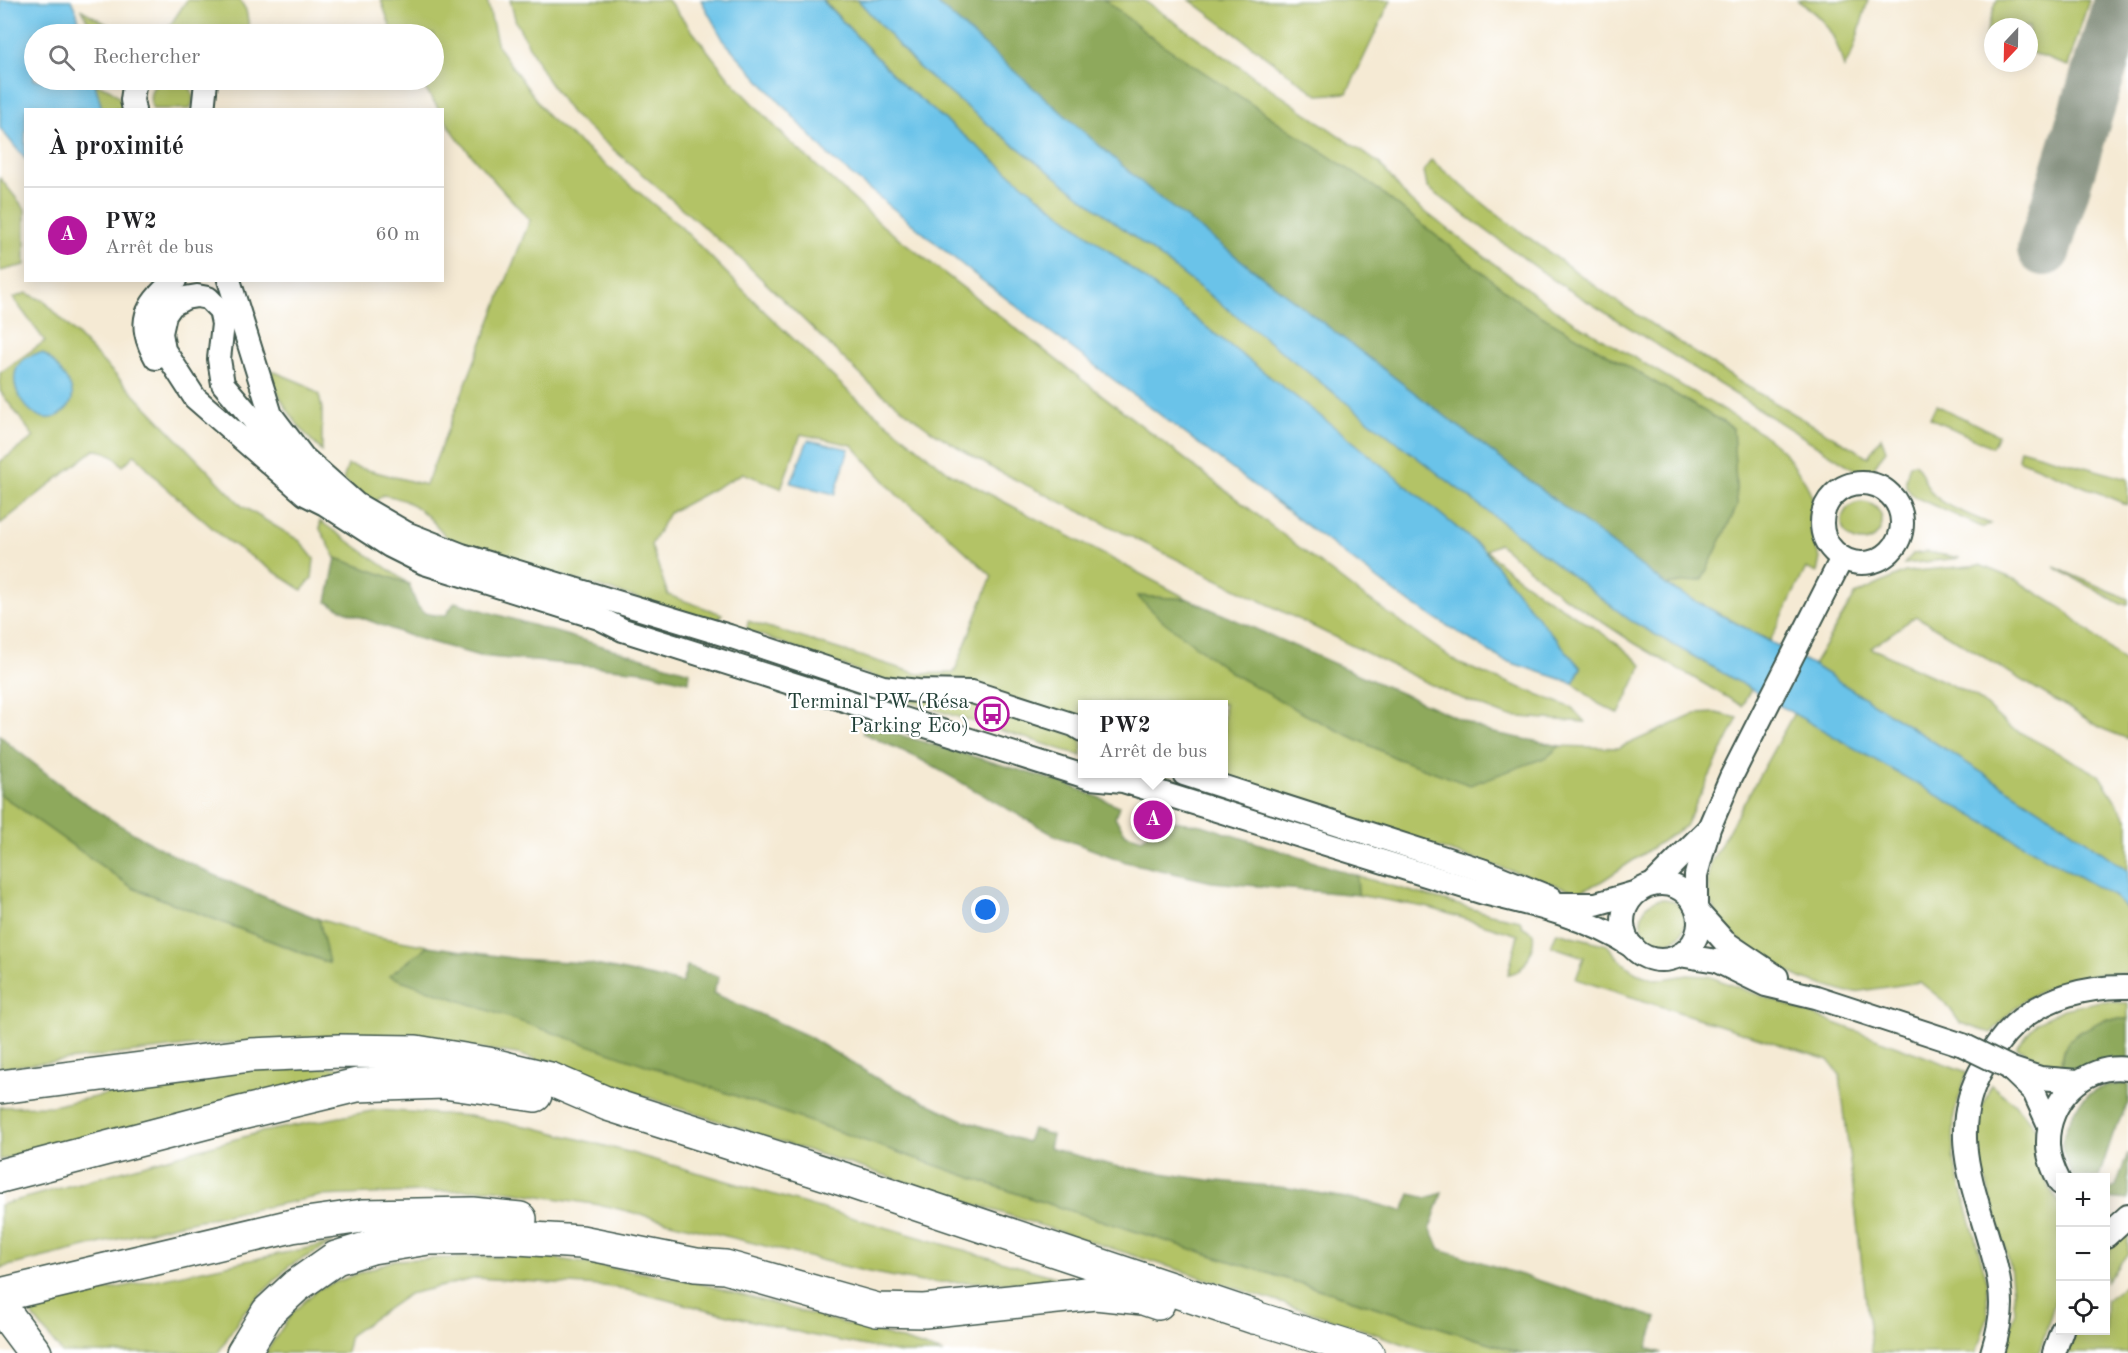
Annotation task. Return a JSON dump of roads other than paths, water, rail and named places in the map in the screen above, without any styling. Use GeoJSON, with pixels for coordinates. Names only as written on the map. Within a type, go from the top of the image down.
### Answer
{"type":"FeatureCollection","features":[{"type":"Feature","properties":{"kind":"highway"},"geometry":{"type":"LineString","coordinates":[[0,1087],[251,1055],[339,1051],[416,1052],[488,1064],[550,1079],[608,1104],[858,1184],[1254,1317]]}},
{"type":"Feature","properties":{"kind":"highway"},"geometry":{"type":"LineString","coordinates":[[0,1176],[357,1085],[444,1083],[608,1104]]}},
{"type":"Feature","properties":{"kind":"highway"},"geometry":{"type":"LineString","coordinates":[[0,1295],[292,1226],[363,1216],[472,1214],[591,1226],[699,1252],[725,1267]]}},
{"type":"Feature","properties":{"kind":"highway"},"geometry":{"type":"LineString","coordinates":[[243,1353],[268,1312],[296,1286],[336,1258],[372,1247],[428,1238],[501,1237],[581,1242],[696,1264],[725,1267],[876,1310],[924,1311],[1095,1293],[1143,1298],[1199,1315],[1254,1317]]}},
{"type":"Feature","properties":{"kind":"highway"},"geometry":{"type":"LineString","coordinates":[[0,1306],[35,1353]]}},
{"type":"Feature","properties":{"kind":"main road"},"geometry":{"type":"LineString","coordinates":[[1254,1317],[1368,1353]]}},
{"type":"Feature","properties":{"kind":"street"},"geometry":{"type":"LineString","coordinates":[[134,90],[134,108]]}},
{"type":"Feature","properties":{"kind":"street"},"geometry":{"type":"LineString","coordinates":[[203,108],[205,90]]}},
{"type":"Feature","properties":{"kind":"street"},"geometry":{"type":"LineString","coordinates":[[173,282],[159,293],[149,309],[144,325],[147,342],[157,360],[171,377],[306,494],[390,546],[424,563],[599,618],[623,630],[1078,774]]}},
{"type":"Feature","properties":{"kind":"street"},"geometry":{"type":"LineString","coordinates":[[230,282],[271,415],[303,457],[356,504],[406,533],[462,555],[729,636],[883,687],[918,691],[972,692],[1078,727]]}},
{"type":"Feature","properties":{"kind":"street"},"geometry":{"type":"LineString","coordinates":[[195,398],[164,350],[161,333],[165,315],[172,305],[185,298],[197,296],[208,298],[220,310],[223,324],[219,359],[223,384],[325,504]]}},
{"type":"Feature","properties":{"kind":"street"},"geometry":{"type":"LineString","coordinates":[[1120,778],[1484,893],[1529,904],[1595,926],[1617,936],[1643,955],[1655,959],[1667,959],[1679,955],[1696,937],[1699,924],[1696,875],[1708,828],[1731,777],[1842,558]]}},
{"type":"Feature","properties":{"kind":"street"},"geometry":{"type":"LineString","coordinates":[[599,618],[625,618],[1078,757]]}},
{"type":"Feature","properties":{"kind":"street"},"geometry":{"type":"LineString","coordinates":[[1196,778],[1482,870],[1566,904]]}},
{"type":"Feature","properties":{"kind":"street"},"geometry":{"type":"LineString","coordinates":[[1634,947],[1623,925],[1624,913],[1629,901],[1645,889],[1708,828]]}},
{"type":"Feature","properties":{"kind":"street"},"geometry":{"type":"LineString","coordinates":[[1529,904],[1596,904],[1645,889],[1673,886],[1682,890],[1725,942],[1773,975],[1816,997]]}},
{"type":"Feature","properties":{"kind":"street"},"geometry":{"type":"LineString","coordinates":[[1679,955],[1717,962],[1766,985],[1816,997],[1963,1045],[2008,1067],[2040,1078],[2078,1081]]}},
{"type":"Feature","properties":{"kind":"street"},"geometry":{"type":"LineString","coordinates":[[1992,1353],[1997,1336],[2001,1304],[1997,1269],[1966,1162],[1964,1138],[1969,1100],[1975,1080],[1996,1044],[2022,1018],[2041,1006],[2066,995],[2128,987]]}},
{"type":"Feature","properties":{"kind":"street"},"geometry":{"type":"LineString","coordinates":[[2008,1067],[2034,1092],[2049,1125]]}},
{"type":"Feature","properties":{"kind":"street"},"geometry":{"type":"LineString","coordinates":[[2056,1174],[2051,1165],[2048,1145],[2049,1125],[2060,1101],[2078,1081],[2098,1071],[2128,1069]]}},
{"type":"Feature","properties":{"kind":"street"},"geometry":{"type":"LineString","coordinates":[[2110,1214],[2128,1216]]}},
{"type":"Feature","properties":{"kind":"street"},"geometry":{"type":"LineString","coordinates":[[2110,1232],[2128,1216]]}},
{"type":"Feature","properties":{"kind":"street"},"geometry":{"type":"LineString","coordinates":[[2054,1353],[2060,1335]]}},
{"type":"Feature","properties":{"kind":"water"},"geometry":{"type":"Polygon","coordinates":[[[0,0],[71,0],[80,24],[24,24],[24,90],[97,90],[102,108],[24,108],[24,158],[0,128],[0,0]]]}},
{"type":"Feature","properties":{"kind":"water"},"geometry":{"type":"Polygon","coordinates":[[[701,0],[822,0],[903,85],[1024,185],[1351,440],[1485,551],[1581,668],[1573,683],[1503,660],[1404,599],[975,275],[832,159],[724,41],[701,0]]]}},
{"type":"Feature","properties":{"kind":"water"},"geometry":{"type":"Polygon","coordinates":[[[858,0],[933,0],[1157,196],[1666,585],[1813,665],[2061,823],[2128,871],[2128,910],[2115,897],[1630,620],[995,130],[918,67],[858,0]]]}},
{"type":"Feature","properties":{"kind":"water"},"geometry":{"type":"Polygon","coordinates":[[[42,353],[53,361],[69,384],[72,395],[70,405],[59,415],[50,418],[40,417],[31,411],[18,393],[15,382],[16,372],[21,362],[42,353]]]}},
{"type":"Feature","properties":{"kind":"water"},"geometry":{"type":"Polygon","coordinates":[[[808,440],[849,449],[835,494],[791,483],[808,440]]]}},
{"type":"Feature","properties":{"kind":"place","name":"Terminal PW (Résa Parking Eco)"},"geometry":{"type":"Point","coordinates":[992,714]}},
{"type":"Feature","properties":{"kind":"place","name":"PW2"},"geometry":{"type":"Point","coordinates":[1153,820]}}]}
